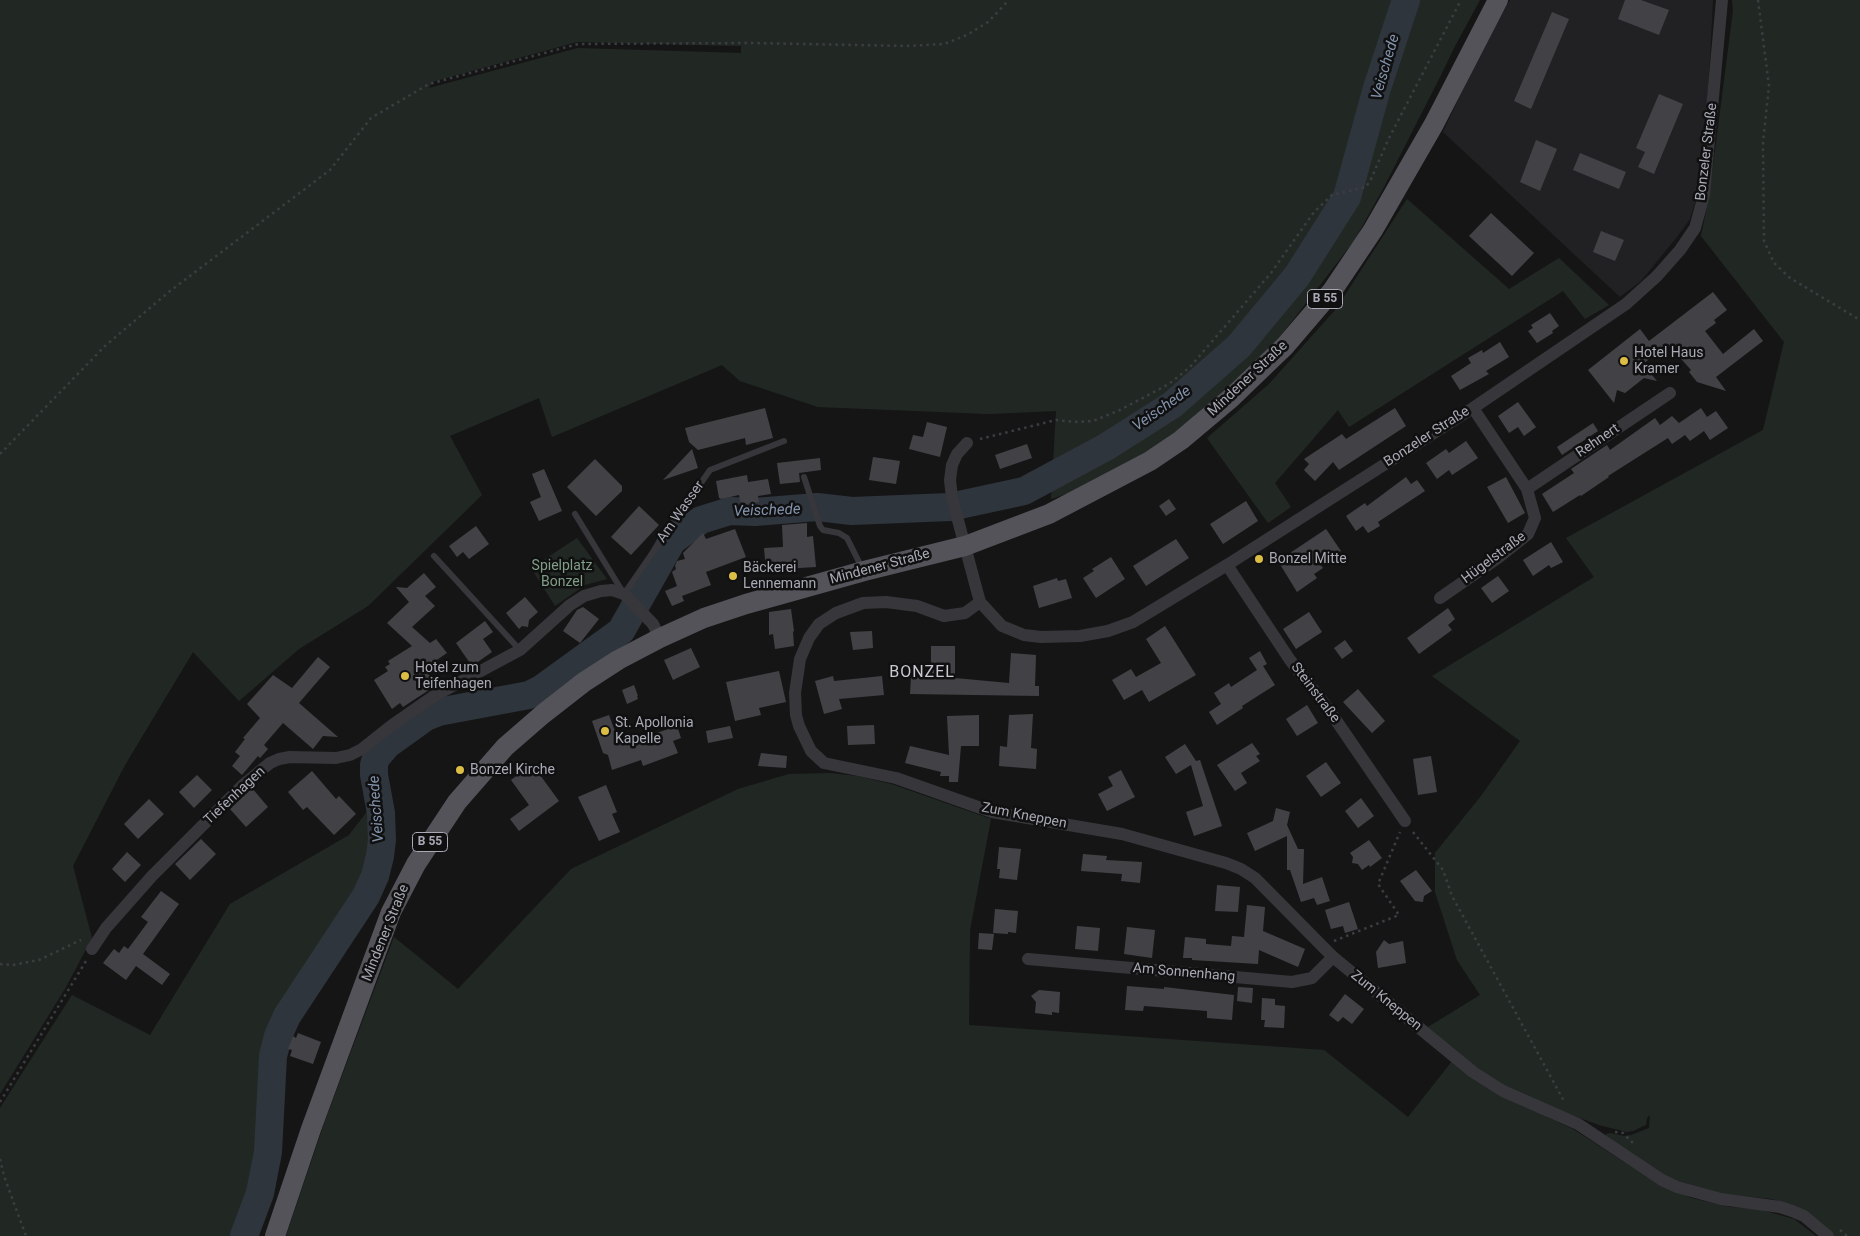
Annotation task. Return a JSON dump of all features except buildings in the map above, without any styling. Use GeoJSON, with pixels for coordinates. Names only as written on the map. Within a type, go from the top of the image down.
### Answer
{"type":"FeatureCollection","features":[{"type":"Feature","properties":{"kind":"main road","name":"Mindener Straße"},"geometry":{"type":"LineString","coordinates":[[275,1236],[311,1129],[391,912],[416,864],[457,802],[505,747],[542,714],[584,682],[618,660],[704,618],[864,570],[965,546],[1050,514],[1150,460],[1181,440],[1231,398],[1285,346],[1332,290],[1373,230],[1434,124],[1498,0]]}},
{"type":"Feature","properties":{"kind":"street","name":"Bonzeler Straße"},"geometry":{"type":"LineString","coordinates":[[967,442],[957,454],[952,465],[950,480],[952,498],[980,602],[1002,626],[1024,635],[1041,637],[1080,636],[1108,631],[1133,622],[1227,565],[1472,408],[1626,304],[1657,276],[1680,250],[1695,228],[1704,195],[1722,0]]}},
{"type":"Feature","properties":{"kind":"street","name":"Rehnert"},"geometry":{"type":"LineString","coordinates":[[1527,489],[1670,393]]}},
{"type":"Feature","properties":{"kind":"street","name":"Hügelstraße"},"geometry":{"type":"LineString","coordinates":[[1440,598],[1499,557],[1528,534],[1535,518],[1527,489],[1472,408]]}},
{"type":"Feature","properties":{"kind":"street","name":"Steinstraße"},"geometry":{"type":"LineString","coordinates":[[1227,565],[1290,660],[1329,710],[1405,821]]}},
{"type":"Feature","properties":{"kind":"street","name":"Tiefenhagen"},"geometry":{"type":"LineString","coordinates":[[92,949],[106,928],[152,876],[260,770],[278,760],[290,758],[336,758],[350,755],[362,749],[434,696],[520,650],[570,605],[584,596],[612,590],[627,597]]}},
{"type":"Feature","properties":{"kind":"street"},"geometry":{"type":"LineString","coordinates":[[627,597],[653,624],[660,638]]}},
{"type":"Feature","properties":{"kind":"street","name":"Zum Kneppen"},"geometry":{"type":"LineString","coordinates":[[980,602],[965,613],[944,616],[917,606],[886,602],[863,603],[836,612],[820,624],[809,638],[800,659],[795,694],[797,721],[811,751],[824,763],[896,778],[992,812],[1122,834],[1226,863],[1241,869],[1255,878],[1333,958],[1474,1072],[1503,1091],[1578,1124],[1662,1180],[1677,1187],[1720,1199],[1780,1207],[1804,1216],[1833,1232]]}},
{"type":"Feature","properties":{"kind":"street","name":"Am Sonnenhang"},"geometry":{"type":"LineString","coordinates":[[1028,959],[1292,982],[1312,978],[1333,958]]}},
{"type":"Feature","properties":{"kind":"lane","name":"Am Wasser"},"geometry":{"type":"LineString","coordinates":[[627,597],[710,470],[784,441]]}},
{"type":"Feature","properties":{"kind":"lane"},"geometry":{"type":"LineString","coordinates":[[804,477],[823,530],[842,534],[847,538],[864,570]]}},
{"type":"Feature","properties":{"kind":"lane"},"geometry":{"type":"LineString","coordinates":[[575,514],[627,597]]}},
{"type":"Feature","properties":{"kind":"lane"},"geometry":{"type":"LineString","coordinates":[[434,556],[520,650]]}},
{"type":"Feature","properties":{"kind":"path"},"geometry":{"type":"LineString","coordinates":[[0,454],[106,344],[170,291],[330,170],[371,118],[430,84],[578,44],[753,43],[907,46],[944,44],[967,35],[988,22],[1009,0]]}},
{"type":"Feature","properties":{"kind":"path"},"geometry":{"type":"LineString","coordinates":[[967,442],[1056,420],[1093,421],[1120,410],[1169,384],[1190,368],[1271,273],[1314,212],[1332,195],[1366,187],[1372,179],[1388,138],[1461,0]]}},
{"type":"Feature","properties":{"kind":"path"},"geometry":{"type":"LineString","coordinates":[[1758,0],[1769,86],[1764,142],[1764,241],[1774,263],[1790,278],[1860,320]]}},
{"type":"Feature","properties":{"kind":"path"},"geometry":{"type":"LineString","coordinates":[[1321,946],[1399,915],[1378,884],[1405,821],[1443,870],[1457,905],[1562,1099],[1578,1124]]}},
{"type":"Feature","properties":{"kind":"path"},"geometry":{"type":"LineString","coordinates":[[0,964],[13,965],[39,960],[81,940]]}},
{"type":"Feature","properties":{"kind":"path"},"geometry":{"type":"LineString","coordinates":[[0,1102],[68,993],[92,949]]}},
{"type":"Feature","properties":{"kind":"path"},"geometry":{"type":"LineString","coordinates":[[1614,1131],[1623,1133],[1636,1145]]}},
{"type":"Feature","properties":{"kind":"path"},"geometry":{"type":"LineString","coordinates":[[0,1159],[4,1176],[26,1236]]}},
{"type":"Feature","properties":{"kind":"path"},"geometry":{"type":"LineString","coordinates":[[1833,1232],[1847,1236]]}},
{"type":"Feature","properties":{"kind":"shaded area"},"geometry":{"type":"Polygon","coordinates":[[[1510,0],[1713,0],[1700,187],[1690,219],[1641,281],[1620,297],[1443,132],[1477,59],[1510,0]]]}},
{"type":"Feature","properties":{"kind":"green space"},"geometry":{"type":"Polygon","coordinates":[[[0,0],[1480,0],[1384,187],[1354,241],[1279,338],[1229,389],[1186,424],[1136,459],[1087,487],[1051,499],[1056,411],[988,414],[818,407],[740,381],[722,365],[552,437],[539,398],[450,436],[482,495],[368,606],[299,649],[239,701],[193,652],[125,765],[73,866],[92,938],[66,987],[0,1094],[0,0]],[[577,42],[432,82],[429,88],[578,48],[741,53],[741,46],[577,42]]]}},
{"type":"Feature","properties":{"kind":"green space"},"geometry":{"type":"Polygon","coordinates":[[[1732,0],[1860,0],[1860,1236],[1833,1236],[1796,1207],[1772,1199],[1723,1194],[1673,1180],[1646,1165],[1606,1136],[1606,1134],[1610,1133],[1624,1136],[1631,1135],[1649,1128],[1650,1115],[1647,1118],[1646,1125],[1627,1132],[1599,1125],[1545,1105],[1547,1117],[1573,1129],[1650,1179],[1691,1198],[1730,1207],[1758,1209],[1794,1219],[1816,1236],[286,1236],[325,1121],[394,937],[458,989],[571,869],[738,789],[789,774],[830,773],[857,776],[891,784],[991,819],[970,930],[969,1025],[1324,1050],[1408,1117],[1453,1060],[1428,1027],[1480,995],[1457,960],[1435,892],[1435,853],[1481,796],[1520,741],[1432,676],[1594,577],[1566,538],[1763,430],[1784,342],[1701,236],[1709,197],[1733,11],[1732,0]]]}},
{"type":"Feature","properties":{"kind":"green space"},"geometry":{"type":"Polygon","coordinates":[[[1407,199],[1509,289],[1559,258],[1609,305],[1585,319],[1563,291],[1349,427],[1338,410],[1275,483],[1291,507],[1268,523],[1207,438],[1269,384],[1336,309],[1407,199]]]}},
{"type":"Feature","properties":{"kind":"green space","name":"Spielplatz Bonzel"},"geometry":{"type":"Polygon","coordinates":[[[577,538],[607,579],[585,585],[555,606],[531,568],[577,538]]]}},
{"type":"Feature","properties":{"kind":"green space"},"geometry":{"type":"Polygon","coordinates":[[[369,809],[378,845],[346,925],[297,995],[270,1089],[271,1165],[243,1236],[0,1236],[0,1108],[72,995],[150,1035],[230,904],[349,835],[369,809]]]}},
{"type":"Feature","properties":{"kind":"waterway","name":"Veischede"},"geometry":{"type":"LineString","coordinates":[[244,1236],[260,1193],[268,1152],[273,1056],[278,1036],[287,1016],[366,896],[375,876],[382,840],[381,813],[374,765],[376,758],[387,745],[426,717],[438,712],[529,695],[541,689],[621,631],[672,541],[701,520],[730,511],[755,512],[817,507],[852,511],[950,507],[1024,491],[1106,447],[1172,405],[1239,346],[1297,276],[1347,197],[1377,88],[1406,0]]}},
{"type":"Feature","properties":{"kind":"place","name":"Hotel Haus Kramer"},"geometry":{"type":"Point","coordinates":[1624,361]}},
{"type":"Feature","properties":{"kind":"place","name":"Bonzel Mitte"},"geometry":{"type":"Point","coordinates":[1259,559]}},
{"type":"Feature","properties":{"kind":"place","name":"Bäckerei Lennemann"},"geometry":{"type":"Point","coordinates":[733,576]}},
{"type":"Feature","properties":{"kind":"place","name":"Hotel zum Teifenhagen"},"geometry":{"type":"Point","coordinates":[405,676]}},
{"type":"Feature","properties":{"kind":"place","name":"St. Apollonia Kapelle"},"geometry":{"type":"Point","coordinates":[605,731]}},
{"type":"Feature","properties":{"kind":"place","name":"Bonzel Kirche"},"geometry":{"type":"Point","coordinates":[460,770]}},
{"type":"Feature","properties":{"kind":"district","name":"BONZEL"},"geometry":{"type":"Point","coordinates":[922,673]}}]}
